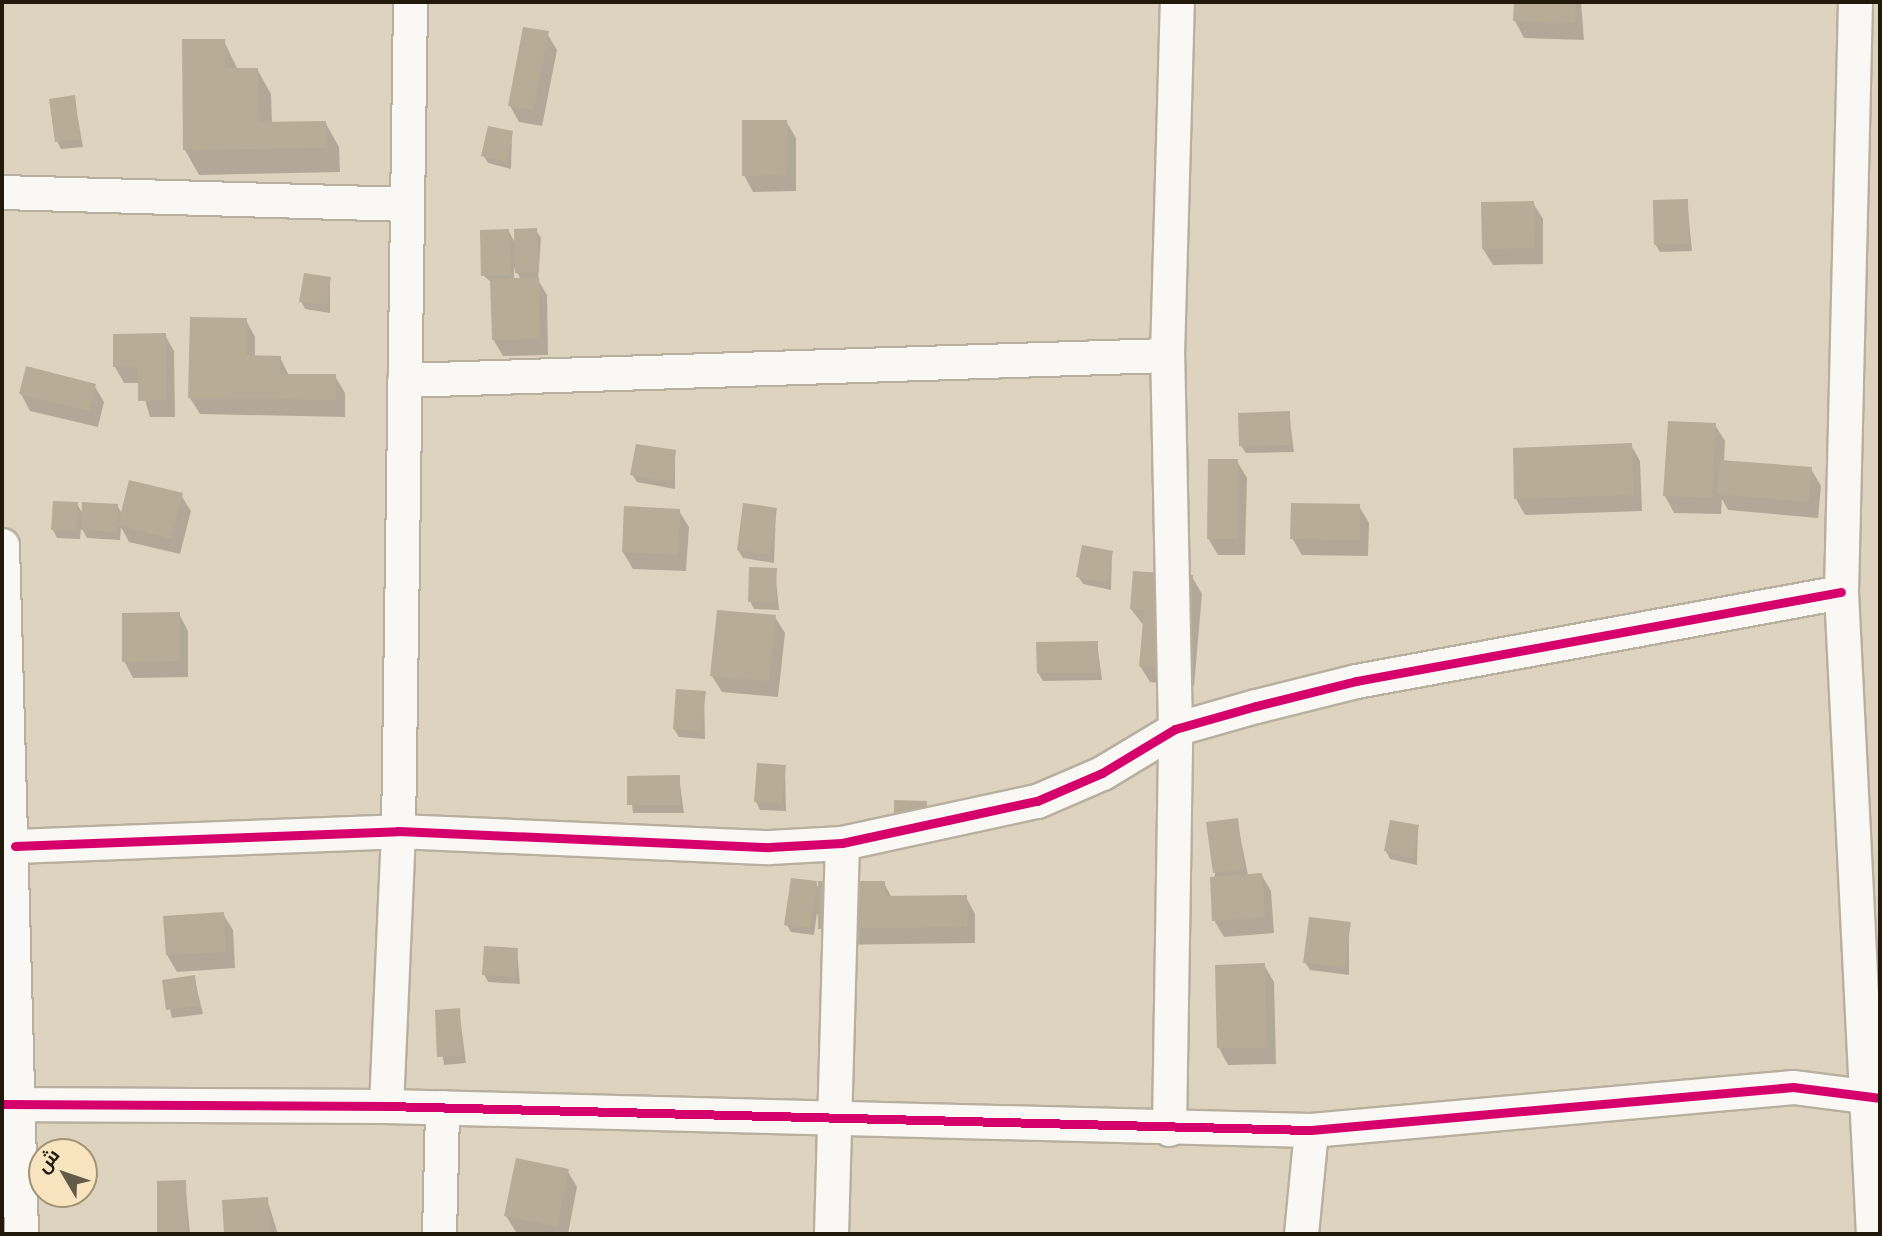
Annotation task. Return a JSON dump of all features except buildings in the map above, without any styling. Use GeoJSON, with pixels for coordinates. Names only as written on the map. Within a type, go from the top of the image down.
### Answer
{"type":"FeatureCollection","features":[{"type":"Feature","properties":{"kind":"street"},"geometry":{"type":"LineString","coordinates":[[386,1106],[398,831],[410,2]]}},
{"type":"Feature","properties":{"kind":"street"},"geometry":{"type":"LineString","coordinates":[[1169,1129],[1175,729],[1167,355],[1177,2]]}},
{"type":"Feature","properties":{"kind":"street"},"geometry":{"type":"LineString","coordinates":[[1855,2],[1842,592],[1874,1095],[1873,1234]]}},
{"type":"Feature","properties":{"kind":"street"},"geometry":{"type":"LineString","coordinates":[[2,192],[406,204]]}},
{"type":"Feature","properties":{"kind":"street"},"geometry":{"type":"LineString","coordinates":[[404,380],[1167,355]]}},
{"type":"Feature","properties":{"kind":"street"},"geometry":{"type":"LineString","coordinates":[[2,545],[15,846],[11,1104],[21,1234]]}},
{"type":"Feature","properties":{"kind":"street"},"geometry":{"type":"LineString","coordinates":[[15,846],[398,831],[769,847],[842,843],[1037,801],[1102,773],[1175,729],[1356,681],[1842,592]]}},
{"type":"Feature","properties":{"kind":"street"},"geometry":{"type":"LineString","coordinates":[[831,1234],[831,1121],[842,843]]}},
{"type":"Feature","properties":{"kind":"street"},"geometry":{"type":"LineString","coordinates":[[11,1104],[442,1107],[831,1121],[1311,1130],[1793,1087],[1874,1095]]}},
{"type":"Feature","properties":{"kind":"street"},"geometry":{"type":"LineString","coordinates":[[439,1234],[442,1107]]}},
{"type":"Feature","properties":{"kind":"street"},"geometry":{"type":"LineString","coordinates":[[1301,1234],[1311,1130]]}},
{"type":"Feature","properties":{"kind":"cycle path"},"geometry":{"type":"LineString","coordinates":[[15,846],[398,831],[769,847],[842,843],[1037,801],[1102,773],[1175,729],[1256,706],[1356,681],[1841,592]]}},
{"type":"Feature","properties":{"kind":"cycle path"},"geometry":{"type":"LineString","coordinates":[[2,1104],[386,1106],[1311,1130],[1793,1087],[1880,1098]]}}]}
